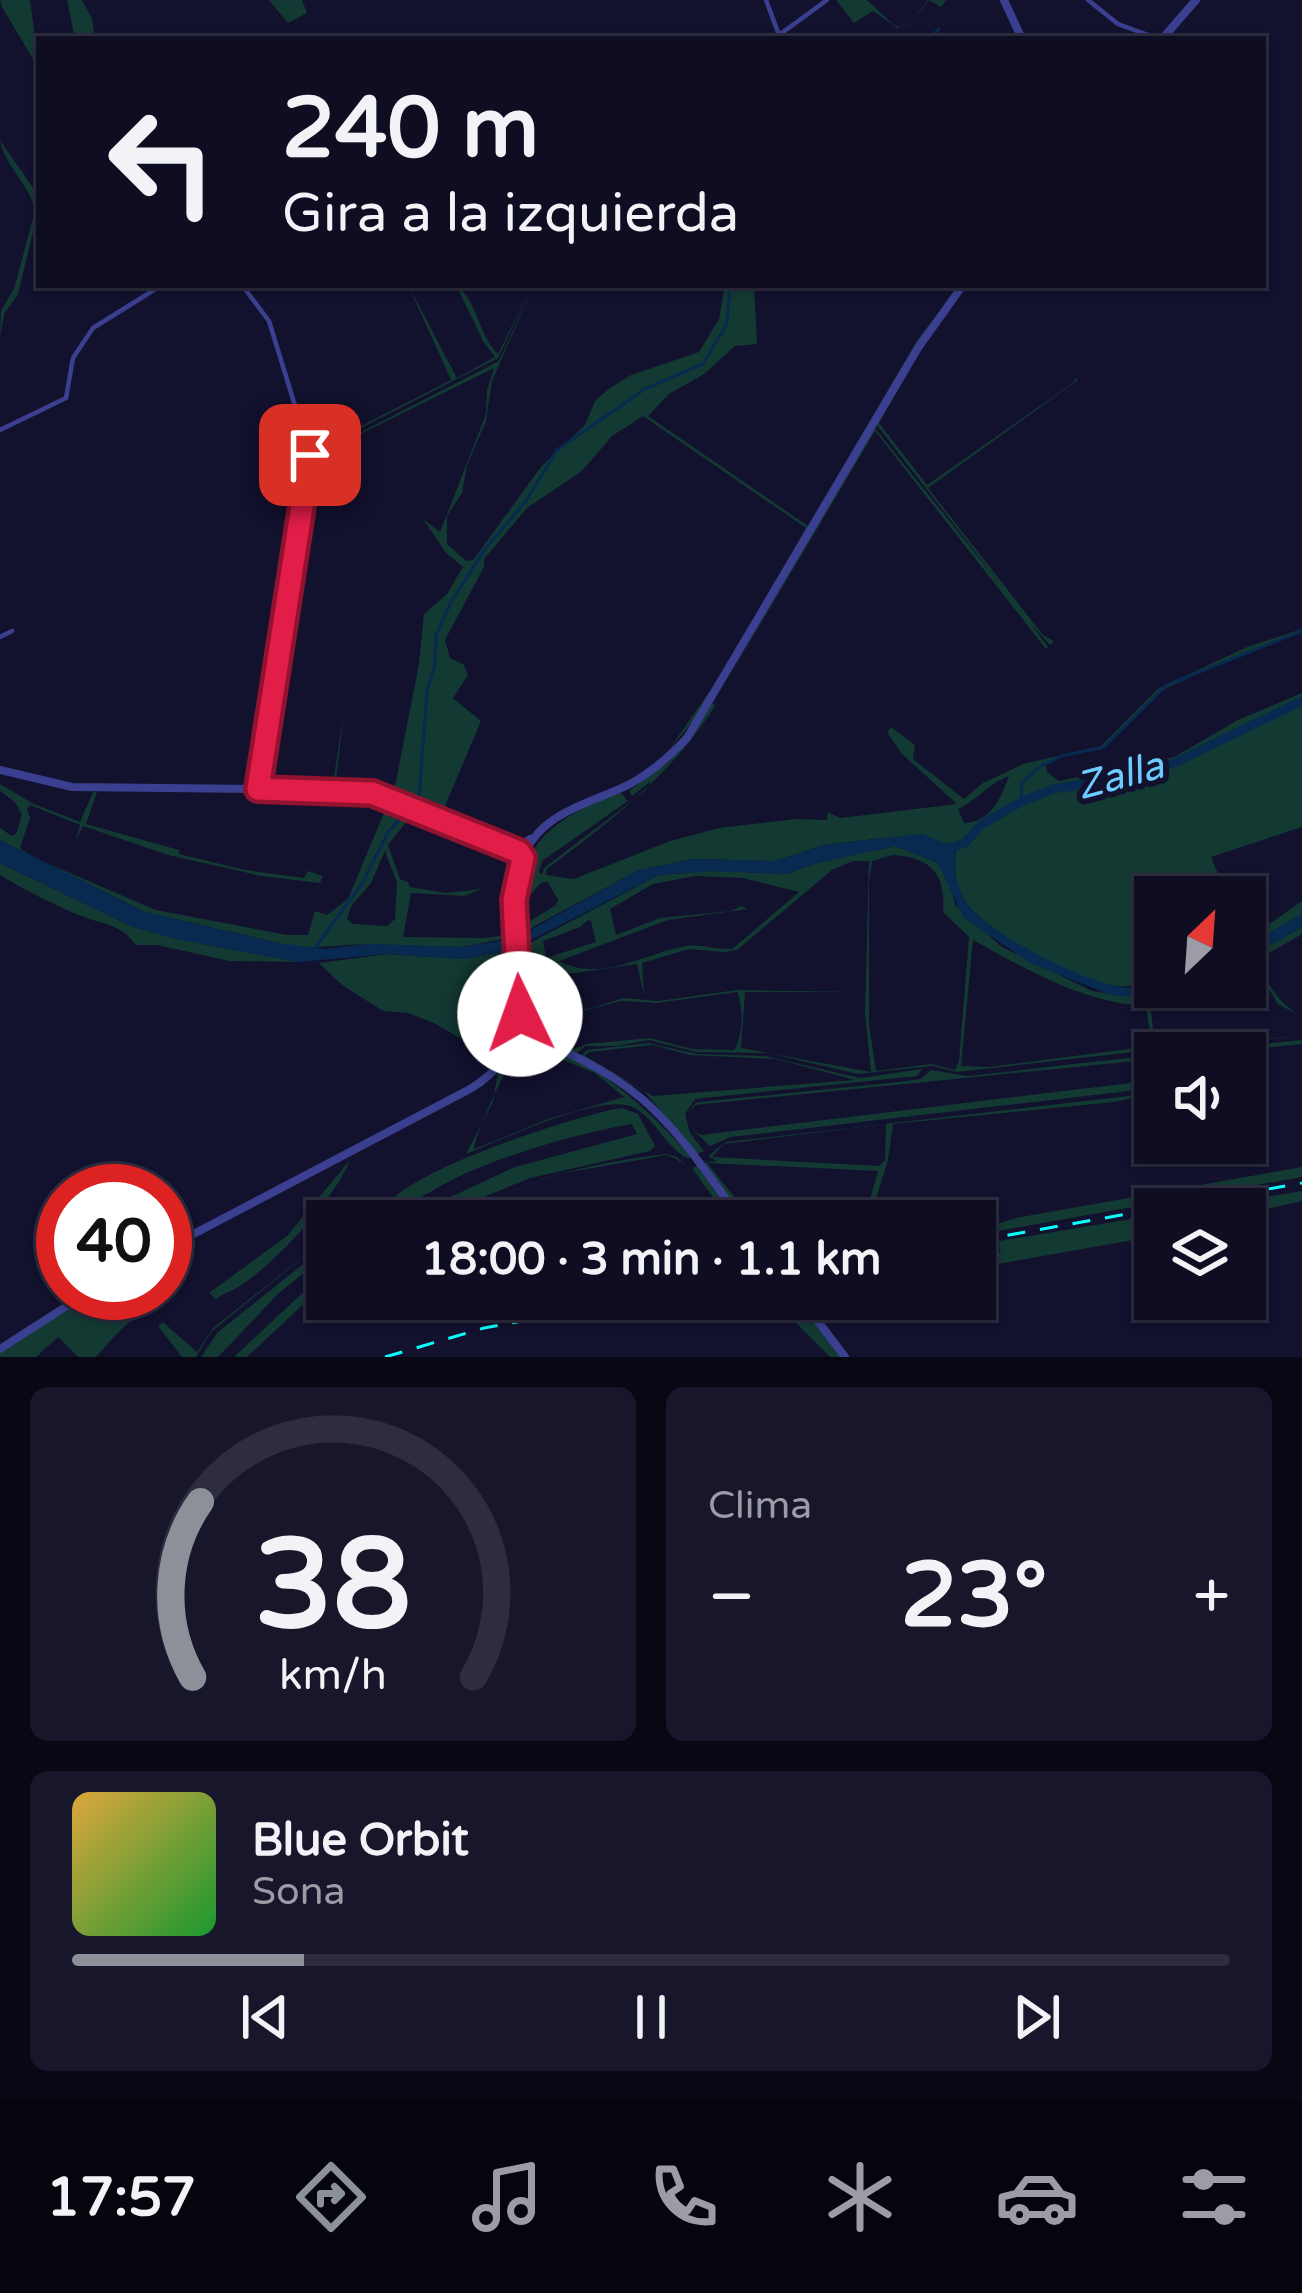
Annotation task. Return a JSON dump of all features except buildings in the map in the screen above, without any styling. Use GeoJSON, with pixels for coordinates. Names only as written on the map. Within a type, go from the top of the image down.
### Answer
{"type":"FeatureCollection","features":[{"type":"Feature","properties":{"kind":"street"},"geometry":{"type":"LineString","coordinates":[[766,0],[779,35],[827,0]]}},
{"type":"Feature","properties":{"kind":"street"},"geometry":{"type":"LineString","coordinates":[[1004,0],[1021,36]]}},
{"type":"Feature","properties":{"kind":"street"},"geometry":{"type":"LineString","coordinates":[[1088,0],[1118,25],[1152,36]]}},
{"type":"Feature","properties":{"kind":"street"},"geometry":{"type":"LineString","coordinates":[[1164,36],[1196,0]]}},
{"type":"Feature","properties":{"kind":"street"},"geometry":{"type":"LineString","coordinates":[[0,430],[65,398],[73,358],[93,328],[157,288]]}},
{"type":"Feature","properties":{"kind":"street"},"geometry":{"type":"LineString","coordinates":[[244,288],[269,321],[310,455],[258,789]]}},
{"type":"Feature","properties":{"kind":"street"},"geometry":{"type":"LineString","coordinates":[[507,850],[536,835],[560,813],[630,784],[686,738],[918,348],[961,288]]}},
{"type":"Feature","properties":{"kind":"street"},"geometry":{"type":"LineString","coordinates":[[0,637],[12,631]]}},
{"type":"Feature","properties":{"kind":"street"},"geometry":{"type":"LineString","coordinates":[[0,770],[72,787],[372,793],[523,858]]}},
{"type":"Feature","properties":{"kind":"street"},"geometry":{"type":"LineString","coordinates":[[192,1235],[481,1083],[500,1065],[518,1031],[517,875],[536,835]]}},
{"type":"Feature","properties":{"kind":"street"},"geometry":{"type":"LineString","coordinates":[[507,850],[517,875]]}},
{"type":"Feature","properties":{"kind":"street"},"geometry":{"type":"LineString","coordinates":[[518,1031],[596,1067],[639,1096],[675,1133],[726,1200]]}},
{"type":"Feature","properties":{"kind":"street"},"geometry":{"type":"LineString","coordinates":[[0,1349],[46,1320]]}},
{"type":"Feature","properties":{"kind":"street"},"geometry":{"type":"LineString","coordinates":[[817,1320],[845,1357]]}},
{"type":"Feature","properties":{"kind":"green space"},"geometry":{"type":"Polygon","coordinates":[[[0,0],[30,0],[36,64],[0,0]]]}},
{"type":"Feature","properties":{"kind":"green space"},"geometry":{"type":"Polygon","coordinates":[[[67,0],[82,0],[95,36],[74,36],[67,0]]]}},
{"type":"Feature","properties":{"kind":"green space"},"geometry":{"type":"Polygon","coordinates":[[[269,0],[302,0],[307,13],[288,23],[269,0]]]}},
{"type":"Feature","properties":{"kind":"green space"},"geometry":{"type":"Polygon","coordinates":[[[836,0],[867,0],[893,24],[873,11],[854,23],[836,0]]]}},
{"type":"Feature","properties":{"kind":"green space"},"geometry":{"type":"Polygon","coordinates":[[[0,140],[33,188],[36,219],[18,294],[4,314],[0,337],[1,311],[14,289],[35,211],[0,140]]]}},
{"type":"Feature","properties":{"kind":"green space"},"geometry":{"type":"Polygon","coordinates":[[[261,288],[312,451],[451,380],[409,288],[457,378],[495,357],[457,288],[498,354],[531,288],[498,358],[312,453],[261,288]]]}},
{"type":"Feature","properties":{"kind":"green space"},"geometry":{"type":"Polygon","coordinates":[[[533,288],[492,381],[486,421],[467,465],[462,493],[447,516],[447,544],[466,561],[473,560],[541,467],[585,425],[595,401],[607,390],[631,375],[699,352],[719,319],[724,288],[754,288],[757,344],[735,346],[704,374],[669,394],[648,416],[808,526],[918,339],[958,288],[699,714],[668,751],[721,675],[806,528],[643,416],[612,436],[582,471],[527,508],[484,559],[445,640],[450,658],[464,665],[468,675],[453,698],[481,721],[442,813],[477,833],[407,802],[405,791],[400,799],[355,785],[394,791],[424,614],[447,594],[463,567],[446,553],[423,519],[440,532],[486,414],[494,368],[318,455],[263,782],[333,783],[344,711],[336,780],[350,787],[264,787],[261,784],[313,457],[499,361],[533,288]]]}},
{"type":"Feature","properties":{"kind":"green space"},"geometry":{"type":"Polygon","coordinates":[[[965,288],[926,341],[879,423],[927,485],[1078,380],[928,488],[1043,635],[1054,641],[1050,645],[1032,625],[1046,649],[875,431],[716,699],[874,427],[1005,590],[876,424],[920,348],[965,288]]]}},
{"type":"Feature","properties":{"kind":"green space"},"geometry":{"type":"Polygon","coordinates":[[[1302,629],[1302,633],[1250,650],[1157,694],[1102,749],[1060,757],[1046,765],[1047,772],[1059,781],[1174,757],[1238,720],[1302,693],[1302,827],[1211,857],[1219,876],[1134,876],[1134,986],[1090,981],[1001,933],[965,901],[957,882],[957,848],[953,845],[883,838],[824,845],[776,861],[692,859],[637,871],[520,934],[522,879],[539,842],[571,815],[620,792],[628,801],[542,861],[542,874],[544,868],[635,798],[547,869],[546,875],[574,879],[670,841],[719,828],[827,820],[828,812],[840,818],[957,804],[902,754],[887,732],[891,727],[915,745],[913,759],[964,799],[983,783],[1023,764],[1101,746],[1159,688],[1247,647],[1302,629]],[[1009,776],[958,809],[964,823],[981,818],[998,800],[1009,776]],[[542,882],[527,901],[527,923],[556,905],[548,882],[542,882]]]}},
{"type":"Feature","properties":{"kind":"green space"},"geometry":{"type":"Polygon","coordinates":[[[713,703],[698,731],[648,786],[651,781],[632,796],[629,791],[670,761],[713,703]]]}},
{"type":"Feature","properties":{"kind":"green space"},"geometry":{"type":"Polygon","coordinates":[[[0,784],[80,822],[97,792],[86,824],[245,870],[304,878],[308,871],[323,876],[320,883],[261,876],[168,855],[83,826],[76,840],[80,825],[30,805],[20,848],[31,856],[0,840],[0,828],[16,834],[22,815],[15,802],[0,791],[0,784]]]}},
{"type":"Feature","properties":{"kind":"green space"},"geometry":{"type":"Polygon","coordinates":[[[389,801],[414,812],[388,845],[400,879],[410,887],[446,893],[481,889],[465,896],[411,893],[403,937],[514,937],[461,947],[300,948],[145,912],[44,862],[156,910],[308,935],[315,911],[327,915],[348,899],[389,801]],[[385,851],[347,919],[353,924],[387,926],[395,919],[397,883],[385,851]]]}},
{"type":"Feature","properties":{"kind":"green space"},"geometry":{"type":"Polygon","coordinates":[[[896,846],[938,863],[950,883],[955,905],[1002,947],[1092,991],[1134,997],[1134,1005],[1079,992],[973,940],[961,1066],[989,1067],[1134,1048],[1134,1052],[957,1072],[932,1066],[858,1074],[768,1053],[696,1052],[649,1040],[586,1046],[577,1053],[522,1025],[522,982],[537,977],[522,979],[522,947],[659,875],[786,874],[896,846]],[[892,855],[872,861],[869,1024],[876,1071],[931,1064],[955,1070],[969,937],[943,912],[942,887],[926,864],[892,855]],[[853,861],[832,870],[737,950],[689,949],[642,963],[644,996],[637,964],[561,975],[527,985],[527,1018],[623,998],[658,1001],[737,990],[859,992],[745,992],[741,1048],[871,1072],[865,1014],[869,861],[853,861]],[[696,876],[653,884],[610,909],[616,935],[660,918],[741,906],[748,909],[668,920],[559,961],[606,968],[686,946],[732,949],[799,892],[743,878],[696,876]],[[591,921],[543,941],[546,958],[596,942],[591,921]],[[737,992],[657,1003],[621,1001],[527,1025],[574,1049],[650,1038],[692,1049],[734,1050],[742,1022],[737,992]]]}},
{"type":"Feature","properties":{"kind":"green space"},"geometry":{"type":"Polygon","coordinates":[[[0,863],[131,926],[299,962],[229,961],[136,945],[120,930],[65,909],[0,875],[0,863]]]}},
{"type":"Feature","properties":{"kind":"green space"},"geometry":{"type":"Polygon","coordinates":[[[1302,901],[1302,914],[1266,935],[1266,926],[1302,901]]]}},
{"type":"Feature","properties":{"kind":"green space"},"geometry":{"type":"Polygon","coordinates":[[[1302,927],[1302,934],[1266,955],[1266,947],[1302,927]]]}},
{"type":"Feature","properties":{"kind":"green space"},"geometry":{"type":"Polygon","coordinates":[[[515,949],[517,1021],[500,1061],[434,1023],[408,1013],[383,1011],[342,985],[319,963],[387,954],[464,959],[515,949]]]}},
{"type":"Feature","properties":{"kind":"green space"},"geometry":{"type":"Polygon","coordinates":[[[1266,979],[1275,994],[1302,1017],[1278,1004],[1266,979]]]}},
{"type":"Feature","properties":{"kind":"green space"},"geometry":{"type":"Polygon","coordinates":[[[1146,1008],[1153,1008],[1154,1032],[1146,1008]]]}},
{"type":"Feature","properties":{"kind":"green space"},"geometry":{"type":"Polygon","coordinates":[[[524,1039],[549,1047],[573,1058],[616,1085],[689,1159],[642,1113],[620,1104],[577,1111],[466,1154],[483,1122],[474,1149],[548,1119],[624,1097],[595,1073],[522,1043],[494,1095],[498,1072],[524,1039]]]}},
{"type":"Feature","properties":{"kind":"green space"},"geometry":{"type":"Polygon","coordinates":[[[1302,1040],[1302,1044],[1266,1048],[1266,1044],[1302,1040]]]}},
{"type":"Feature","properties":{"kind":"green space"},"geometry":{"type":"Polygon","coordinates":[[[648,1043],[697,1054],[765,1056],[860,1078],[922,1069],[917,1076],[695,1099],[685,1114],[690,1133],[704,1151],[697,1154],[644,1091],[581,1056],[587,1050],[648,1043]],[[653,1045],[585,1056],[653,1096],[855,1080],[776,1059],[689,1055],[653,1045]]]}},
{"type":"Feature","properties":{"kind":"green space"},"geometry":{"type":"Polygon","coordinates":[[[1134,1057],[1134,1061],[695,1105],[690,1112],[694,1104],[699,1102],[921,1079],[931,1070],[968,1076],[1134,1057]]]}},
{"type":"Feature","properties":{"kind":"green space"},"geometry":{"type":"Polygon","coordinates":[[[1134,1083],[1134,1090],[731,1137],[710,1146],[694,1131],[701,1135],[1134,1083]]]}},
{"type":"Feature","properties":{"kind":"green space"},"geometry":{"type":"Polygon","coordinates":[[[1134,1095],[1114,1102],[893,1124],[888,1160],[876,1200],[870,1200],[878,1171],[707,1163],[737,1200],[729,1200],[702,1163],[717,1161],[708,1156],[726,1142],[1134,1095]],[[886,1124],[724,1144],[712,1157],[879,1166],[885,1160],[886,1124]]]}},
{"type":"Feature","properties":{"kind":"green space"},"geometry":{"type":"Polygon","coordinates":[[[622,1108],[638,1114],[655,1146],[650,1151],[530,1178],[477,1200],[444,1200],[515,1167],[637,1134],[632,1124],[524,1151],[451,1180],[416,1200],[391,1200],[448,1166],[556,1125],[622,1108]]]}},
{"type":"Feature","properties":{"kind":"green space"},"geometry":{"type":"Polygon","coordinates":[[[667,1154],[687,1167],[667,1155],[563,1173],[667,1154]]]}},
{"type":"Feature","properties":{"kind":"green space"},"geometry":{"type":"Polygon","coordinates":[[[350,1160],[326,1200],[317,1200],[350,1160]]]}},
{"type":"Feature","properties":{"kind":"green space"},"geometry":{"type":"Polygon","coordinates":[[[697,1166],[723,1200],[715,1200],[692,1168],[697,1166]]]}},
{"type":"Feature","properties":{"kind":"green space"},"geometry":{"type":"Polygon","coordinates":[[[1302,1167],[1302,1177],[1240,1188],[1184,1188],[1302,1167]]]}},
{"type":"Feature","properties":{"kind":"green space"},"geometry":{"type":"Polygon","coordinates":[[[1302,1191],[1302,1201],[1266,1209],[1266,1197],[1302,1191]]]}},
{"type":"Feature","properties":{"kind":"green space"},"geometry":{"type":"Polygon","coordinates":[[[1134,1197],[1134,1207],[996,1231],[996,1224],[1134,1197]]]}},
{"type":"Feature","properties":{"kind":"green space"},"geometry":{"type":"Polygon","coordinates":[[[306,1213],[306,1226],[271,1261],[216,1299],[209,1293],[287,1236],[306,1213]]]}},
{"type":"Feature","properties":{"kind":"green space"},"geometry":{"type":"Polygon","coordinates":[[[1134,1218],[1133,1240],[996,1264],[999,1241],[1134,1218]]]}},
{"type":"Feature","properties":{"kind":"green space"},"geometry":{"type":"Polygon","coordinates":[[[306,1255],[211,1332],[196,1357],[182,1357],[158,1326],[163,1322],[197,1352],[213,1328],[306,1255]]]}},
{"type":"Feature","properties":{"kind":"green space"},"geometry":{"type":"Polygon","coordinates":[[[306,1262],[306,1271],[218,1357],[201,1357],[218,1332],[306,1262]]]}},
{"type":"Feature","properties":{"kind":"green space"},"geometry":{"type":"Polygon","coordinates":[[[306,1290],[306,1302],[247,1357],[234,1357],[306,1290]]]}},
{"type":"Feature","properties":{"kind":"green space"},"geometry":{"type":"Polygon","coordinates":[[[50,1320],[132,1320],[96,1357],[78,1357],[58,1337],[36,1357],[0,1357],[0,1352],[50,1320]]]}},
{"type":"Feature","properties":{"kind":"green space"},"geometry":{"type":"Polygon","coordinates":[[[793,1320],[814,1320],[841,1357],[830,1357],[793,1320]]]}},
{"type":"Feature","properties":{"kind":"water"},"geometry":{"type":"Polygon","coordinates":[[[921,834],[956,847],[959,888],[975,913],[1060,966],[1104,983],[1134,988],[1134,997],[1111,995],[1030,963],[963,917],[938,863],[896,846],[786,874],[659,875],[509,951],[464,959],[387,954],[299,962],[176,939],[131,926],[0,863],[0,840],[145,912],[277,943],[326,949],[366,944],[461,947],[500,941],[534,928],[637,871],[692,859],[776,861],[824,845],[921,834]]]}},
{"type":"Feature","properties":{"kind":"water"},"geometry":{"type":"Polygon","coordinates":[[[1302,914],[1302,927],[1266,947],[1266,935],[1302,914]]]}},
{"type":"Feature","properties":{"kind":"waterway"},"geometry":{"type":"LineString","coordinates":[[932,36],[939,29]]}},
{"type":"Feature","properties":{"kind":"waterway"},"geometry":{"type":"LineString","coordinates":[[312,952],[363,882],[388,832],[419,799],[436,635],[451,602],[485,549],[526,501],[557,450],[645,389],[703,364],[727,324],[730,288]]}},
{"type":"Feature","properties":{"kind":"waterway"},"geometry":{"type":"LineString","coordinates":[[1021,802],[1022,783],[1040,767],[1061,756],[1104,747],[1167,685],[1302,631]]}},
{"type":"Feature","properties":{"kind":"waterway","name":"Zalla"},"geometry":{"type":"LineString","coordinates":[[946,849],[965,843],[982,824],[1021,802],[1053,789],[1174,763],[1302,701]]}},
{"type":"Feature","properties":{"kind":"railway"},"geometry":{"type":"LineString","coordinates":[[996,1237],[1302,1183]]}},
{"type":"Feature","properties":{"kind":"railway"},"geometry":{"type":"LineString","coordinates":[[385,1357],[527,1320]]}},
{"type":"Feature","properties":{"kind":"route"},"geometry":{"type":"LineString","coordinates":[[310,455],[258,789],[372,793],[519,852],[523,858],[514,900],[520,1014]]}}]}
